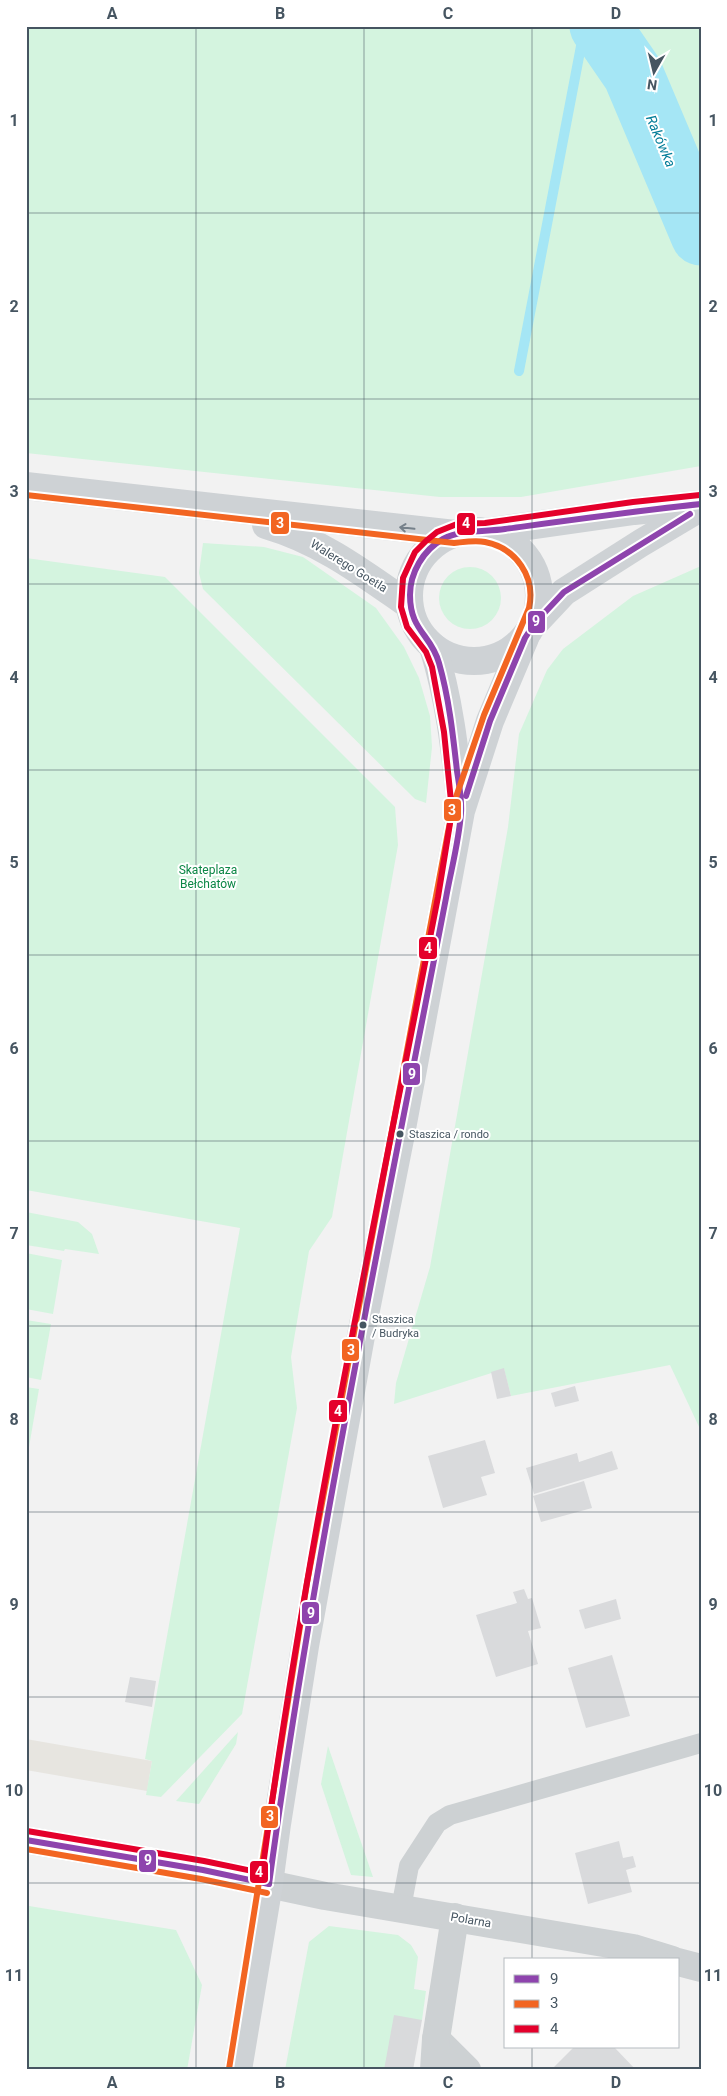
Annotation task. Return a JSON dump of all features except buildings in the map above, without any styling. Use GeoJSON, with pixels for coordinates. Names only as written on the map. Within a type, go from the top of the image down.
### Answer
{"type":"FeatureCollection","features":[{"type":"Feature","properties":{"kind":"street","name":"Walerego Goetla"},"geometry":{"type":"LineString","coordinates":[[26,486],[455,534]]}},
{"type":"Feature","properties":{"kind":"street","name":"Walerego Goetla"},"geometry":{"type":"LineString","coordinates":[[200,506],[293,533],[333,553],[410,605]]}},
{"type":"Feature","properties":{"kind":"street"},"geometry":{"type":"LineString","coordinates":[[485,532],[634,511],[701,506]]}},
{"type":"Feature","properties":{"kind":"street"},"geometry":{"type":"LineString","coordinates":[[238,2070],[269,1884],[305,1646],[363,1325],[403,1124],[461,811],[490,721],[529,631],[539,608],[540,590],[536,574],[528,559],[516,546],[502,537],[485,532],[472,531],[455,534],[442,540],[427,551],[416,567],[410,585],[410,605],[414,621],[422,636],[433,647],[451,657],[471,661],[491,660],[509,652],[529,631],[564,592],[701,506]]}},
{"type":"Feature","properties":{"kind":"street"},"geometry":{"type":"LineString","coordinates":[[433,647],[444,682],[461,811]]}},
{"type":"Feature","properties":{"kind":"street","name":"Polarna"},"geometry":{"type":"LineString","coordinates":[[26,1840],[633,1948],[666,1958]]}},
{"type":"Feature","properties":{"kind":"street"},"geometry":{"type":"LineString","coordinates":[[434,2070],[436,2039],[455,1917]]}},
{"type":"Feature","properties":{"kind":"street"},"geometry":{"type":"LineString","coordinates":[[680,1963],[701,1968]]}},
{"type":"Feature","properties":{"kind":"street"},"geometry":{"type":"LineString","coordinates":[[436,2039],[467,2070]]}},
{"type":"Feature","properties":{"kind":"lane"},"geometry":{"type":"LineString","coordinates":[[401,1908],[409,1866],[437,1822],[450,1815],[701,1744]]}},
{"type":"Feature","properties":{"kind":"shaded area"},"geometry":{"type":"Polygon","coordinates":[[[26,1739],[152,1761],[147,1791],[26,1770],[26,1739]]]}},
{"type":"Feature","properties":{"kind":"green space"},"geometry":{"type":"Polygon","coordinates":[[[26,26],[701,26],[701,466],[521,497],[440,497],[26,453],[26,26]]]}},
{"type":"Feature","properties":{"kind":"green space"},"geometry":{"type":"Polygon","coordinates":[[[203,543],[264,547],[303,557],[376,608],[404,647],[419,678],[430,716],[432,747],[426,803],[415,799],[203,589],[199,573],[203,543]]]}},
{"type":"Feature","properties":{"kind":"green space","name":"Skateplaza Bełchatów"},"geometry":{"type":"Polygon","coordinates":[[[26,558],[165,577],[395,807],[398,845],[332,1217],[309,1251],[291,1357],[297,1408],[242,1714],[161,1797],[146,1795],[152,1761],[145,1759],[240,1228],[26,1190],[26,558]]]}},
{"type":"Feature","properties":{"kind":"green space"},"geometry":{"type":"Polygon","coordinates":[[[701,566],[701,1431],[670,1365],[511,1396],[504,1369],[394,1404],[396,1383],[430,1267],[508,827],[519,734],[547,670],[563,649],[633,596],[701,566]]]}},
{"type":"Feature","properties":{"kind":"green space"},"geometry":{"type":"Polygon","coordinates":[[[470,567],[487,572],[492,576],[496,581],[501,598],[496,615],[492,620],[487,624],[470,629],[453,624],[448,620],[444,615],[439,598],[444,581],[448,576],[453,572],[470,567]]]}},
{"type":"Feature","properties":{"kind":"green space"},"geometry":{"type":"Polygon","coordinates":[[[26,1212],[78,1222],[92,1234],[99,1254],[26,1245],[26,1212]]]}},
{"type":"Feature","properties":{"kind":"green space"},"geometry":{"type":"Polygon","coordinates":[[[26,1253],[62,1260],[53,1314],[26,1309],[26,1253]]]}},
{"type":"Feature","properties":{"kind":"green space"},"geometry":{"type":"Polygon","coordinates":[[[26,1320],[51,1324],[41,1380],[26,1377],[26,1320]]]}},
{"type":"Feature","properties":{"kind":"green space"},"geometry":{"type":"Polygon","coordinates":[[[26,1387],[39,1389],[29,1447],[26,1446],[26,1387]]]}},
{"type":"Feature","properties":{"kind":"green space"},"geometry":{"type":"Polygon","coordinates":[[[238,1732],[236,1744],[199,1804],[176,1801],[238,1732]]]}},
{"type":"Feature","properties":{"kind":"green space"},"geometry":{"type":"Polygon","coordinates":[[[328,1746],[373,1877],[351,1875],[321,1784],[328,1746]]]}},
{"type":"Feature","properties":{"kind":"green space"},"geometry":{"type":"Polygon","coordinates":[[[29,1906],[176,1930],[202,1985],[187,2070],[26,2070],[26,1925],[29,1906]]]}},
{"type":"Feature","properties":{"kind":"green space"},"geometry":{"type":"Polygon","coordinates":[[[329,1926],[398,1935],[411,1945],[418,1957],[414,1989],[426,1991],[422,2020],[384,2070],[285,2070],[309,1942],[329,1926]]]}},
{"type":"Feature","properties":{"kind":"waterway"},"geometry":{"type":"LineString","coordinates":[[519,371],[582,41],[589,26]]}},
{"type":"Feature","properties":{"kind":"waterway","name":"Rakówka"},"geometry":{"type":"LineString","coordinates":[[600,26],[633,74],[701,235]]}},
{"type":"Feature","properties":{"kind":"transit line","name":"3"},"geometry":{"type":"LineString","coordinates":[[26,495],[454,543],[485,542],[506,550],[514,557],[526,575],[529,585],[529,608],[484,715],[454,803],[448,832],[307,1583],[229,2069]]}},
{"type":"Feature","properties":{"kind":"transit line","name":"4"},"geometry":{"type":"LineString","coordinates":[[27,1831],[204,1861],[262,1873],[299,1628],[320,1506],[438,897],[452,811],[444,732],[432,667],[426,652],[407,627],[401,607],[403,578],[415,552],[437,532],[457,524],[485,523],[633,502],[700,495]]}},
{"type":"Feature","properties":{"kind":"transit line","name":"9"},"geometry":{"type":"LineString","coordinates":[[269,1884],[287,1760],[328,1513],[460,824],[460,792],[445,690],[435,653],[413,617],[410,595],[412,579],[419,563],[429,549],[450,536],[474,531],[505,529],[701,504]]}},
{"type":"Feature","properties":{"kind":"transit line","name":"9"},"geometry":{"type":"LineString","coordinates":[[466,796],[490,721],[525,638],[534,624],[564,592],[690,514]]}},
{"type":"Feature","properties":{"kind":"transit line","name":"9"},"geometry":{"type":"LineString","coordinates":[[26,1840],[203,1870],[269,1884]]}},
{"type":"Feature","properties":{"kind":"transit line","name":"3"},"geometry":{"type":"LineString","coordinates":[[26,1849],[201,1879],[267,1893]]}},
{"type":"Feature","properties":{"kind":"place","name":"Staszica / rondo"},"geometry":{"type":"Point","coordinates":[400,1134]}},
{"type":"Feature","properties":{"kind":"place","name":"Staszica / Budryka"},"geometry":{"type":"Point","coordinates":[363,1325]}}]}
